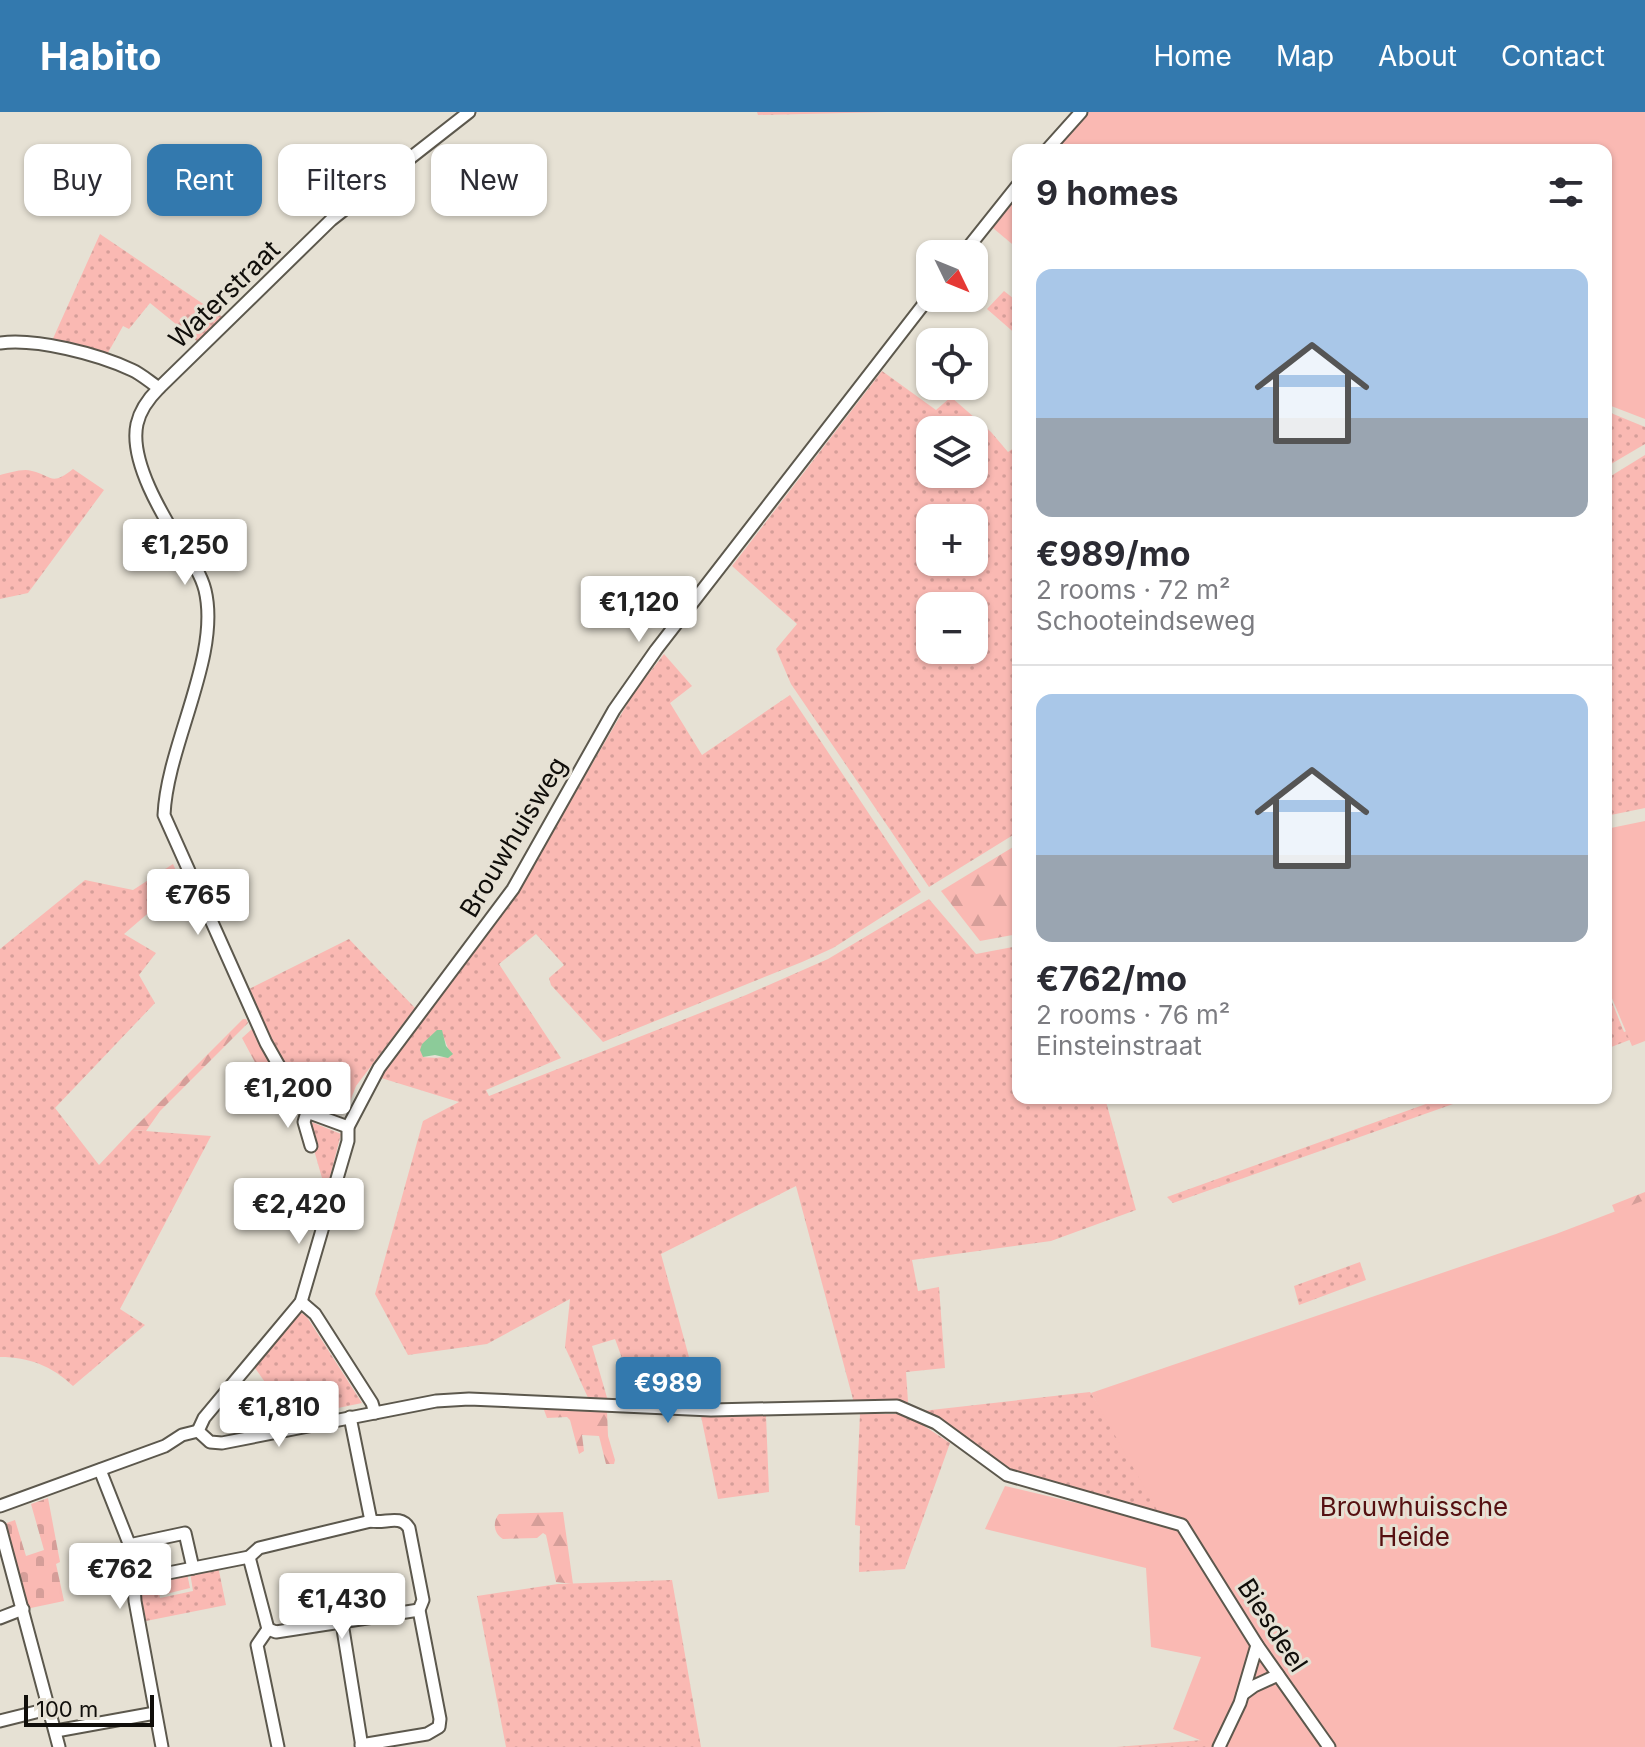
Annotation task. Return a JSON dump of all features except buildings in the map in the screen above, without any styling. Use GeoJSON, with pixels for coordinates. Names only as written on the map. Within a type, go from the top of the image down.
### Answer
{"type":"FeatureCollection","features":[{"type":"Feature","properties":{"kind":"street","name":"Waterstraat"},"geometry":{"type":"LineString","coordinates":[[307,1112],[266,1043],[164,815],[164,799],[200,666],[208,621],[205,587],[167,521],[135,440],[140,413],[159,388],[331,220],[469,112]]}},
{"type":"Feature","properties":{"kind":"street"},"geometry":{"type":"LineString","coordinates":[[1052,144],[1081,112]]}},
{"type":"Feature","properties":{"kind":"street"},"geometry":{"type":"LineString","coordinates":[[974,240],[1012,193]]}},
{"type":"Feature","properties":{"kind":"street","name":"Brouwhuisweg"},"geometry":{"type":"LineString","coordinates":[[198,1431],[204,1418],[301,1302],[348,1141],[348,1127],[379,1068],[513,889],[614,710],[637,677],[918,312]]}},
{"type":"Feature","properties":{"kind":"street"},"geometry":{"type":"LineString","coordinates":[[0,343],[29,342],[101,359],[133,370],[159,388]]}},
{"type":"Feature","properties":{"kind":"street"},"geometry":{"type":"LineString","coordinates":[[311,1146],[304,1122],[307,1112],[348,1127]]}},
{"type":"Feature","properties":{"kind":"street"},"geometry":{"type":"LineString","coordinates":[[0,1506],[198,1431],[210,1442],[222,1443],[375,1413],[372,1403],[315,1314],[301,1302]]}},
{"type":"Feature","properties":{"kind":"street","name":"Biesdeel"},"geometry":{"type":"LineString","coordinates":[[375,1413],[436,1401],[469,1399],[711,1410],[897,1406],[936,1423],[1007,1475],[1182,1525],[1257,1645],[1329,1747]]}},
{"type":"Feature","properties":{"kind":"street"},"geometry":{"type":"LineString","coordinates":[[350,1417],[371,1521]]}},
{"type":"Feature","properties":{"kind":"street"},"geometry":{"type":"LineString","coordinates":[[100,1470],[129,1545],[135,1575],[135,1601],[162,1747]]}},
{"type":"Feature","properties":{"kind":"street"},"geometry":{"type":"LineString","coordinates":[[135,1575],[153,1576],[249,1557],[259,1548],[371,1521],[381,1523],[399,1519],[409,1528],[423,1600],[419,1610],[439,1727],[427,1734],[362,1746],[342,1623]]}},
{"type":"Feature","properties":{"kind":"street"},"geometry":{"type":"LineString","coordinates":[[0,1527],[59,1747]]}},
{"type":"Feature","properties":{"kind":"street"},"geometry":{"type":"LineString","coordinates":[[129,1545],[185,1533],[193,1568]]}},
{"type":"Feature","properties":{"kind":"street"},"geometry":{"type":"LineString","coordinates":[[249,1557],[268,1629],[257,1645],[278,1747]]}},
{"type":"Feature","properties":{"kind":"street"},"geometry":{"type":"LineString","coordinates":[[0,1618],[23,1609]]}},
{"type":"Feature","properties":{"kind":"street"},"geometry":{"type":"LineString","coordinates":[[268,1629],[276,1632],[419,1610]]}},
{"type":"Feature","properties":{"kind":"street"},"geometry":{"type":"LineString","coordinates":[[1219,1747],[1243,1694],[1257,1645]]}},
{"type":"Feature","properties":{"kind":"street"},"geometry":{"type":"LineString","coordinates":[[1243,1694],[1278,1675]]}},
{"type":"Feature","properties":{"kind":"street"},"geometry":{"type":"LineString","coordinates":[[0,1721],[48,1709]]}},
{"type":"Feature","properties":{"kind":"street"},"geometry":{"type":"LineString","coordinates":[[56,1731],[155,1713]]}},
{"type":"Feature","properties":{"kind":"green space"},"geometry":{"type":"Polygon","coordinates":[[[757,112],[888,112],[758,115],[757,112]]]}},
{"type":"Feature","properties":{"kind":"green space"},"geometry":{"type":"Polygon","coordinates":[[[1083,112],[1645,112],[1645,419],[1612,406],[1612,144],[1058,144],[1083,112]]]}},
{"type":"Feature","properties":{"kind":"green space"},"geometry":{"type":"Polygon","coordinates":[[[1012,203],[1012,244],[993,228],[1012,203]]]}},
{"type":"Feature","properties":{"kind":"green space"},"geometry":{"type":"Polygon","coordinates":[[[100,234],[224,318],[198,342],[150,303],[129,329],[123,326],[105,358],[51,343],[100,234]]]}},
{"type":"Feature","properties":{"kind":"green space"},"geometry":{"type":"Polygon","coordinates":[[[1004,291],[1012,297],[1012,331],[988,310],[1004,291]]]}},
{"type":"Feature","properties":{"kind":"green space"},"geometry":{"type":"Polygon","coordinates":[[[882,371],[916,396],[916,400],[922,400],[936,410],[948,400],[954,400],[973,416],[916,416],[916,488],[988,488],[988,429],[1008,452],[1012,449],[1012,836],[929,887],[791,684],[776,649],[797,624],[732,566],[882,371]]]}},
{"type":"Feature","properties":{"kind":"green space"},"geometry":{"type":"Polygon","coordinates":[[[1612,413],[1645,427],[1645,444],[1612,463],[1612,413]]]}},
{"type":"Feature","properties":{"kind":"green space"},"geometry":{"type":"Polygon","coordinates":[[[1645,455],[1645,808],[1612,815],[1612,475],[1645,455]]]}},
{"type":"Feature","properties":{"kind":"green space"},"geometry":{"type":"Polygon","coordinates":[[[73,469],[104,490],[28,593],[0,599],[0,475],[28,470],[55,479],[73,469]]]}},
{"type":"Feature","properties":{"kind":"green space"},"geometry":{"type":"Polygon","coordinates":[[[664,654],[692,686],[670,703],[702,755],[790,695],[921,892],[833,948],[603,1042],[551,985],[549,978],[564,965],[536,934],[499,964],[561,1058],[486,1090],[489,1096],[746,995],[828,959],[929,899],[976,954],[1012,947],[1012,1104],[1107,1104],[1136,1210],[1051,1241],[912,1260],[918,1291],[939,1287],[945,1368],[906,1372],[908,1402],[854,1403],[796,1186],[661,1254],[702,1405],[638,1402],[615,1339],[592,1346],[608,1401],[589,1400],[565,1347],[570,1299],[487,1344],[408,1355],[375,1294],[423,1121],[459,1102],[378,1077],[515,896],[633,694],[664,654]],[[441,1030],[423,1057],[451,1056],[441,1030]]]}},
{"type":"Feature","properties":{"kind":"green space"},"geometry":{"type":"Polygon","coordinates":[[[1645,821],[1645,1041],[1632,1046],[1612,998],[1612,828],[1645,821]]]}},
{"type":"Feature","properties":{"kind":"green space"},"geometry":{"type":"Polygon","coordinates":[[[1012,848],[1012,935],[980,941],[941,891],[1012,848]]]}},
{"type":"Feature","properties":{"kind":"green space"},"geometry":{"type":"Polygon","coordinates":[[[173,864],[182,884],[124,934],[156,953],[139,975],[155,1003],[55,1108],[99,1165],[132,1130],[211,1136],[120,1309],[145,1325],[73,1386],[40,1364],[0,1357],[0,949],[85,880],[133,890],[173,864]]]}},
{"type":"Feature","properties":{"kind":"green space"},"geometry":{"type":"Polygon","coordinates":[[[349,939],[415,1008],[356,1086],[346,1112],[333,1114],[313,1108],[297,1094],[245,991],[349,939]]]}},
{"type":"Feature","properties":{"kind":"green space"},"geometry":{"type":"Polygon","coordinates":[[[1612,1002],[1624,1032],[1645,1024],[1645,1034],[1612,1047],[1612,1002]]]}},
{"type":"Feature","properties":{"kind":"green space"},"geometry":{"type":"Polygon","coordinates":[[[243,1019],[248,1023],[160,1111],[146,1131],[132,1130],[243,1019]]]}},
{"type":"Feature","properties":{"kind":"green space"},"geometry":{"type":"Polygon","coordinates":[[[252,1029],[282,1082],[250,1112],[246,1106],[267,1085],[242,1038],[252,1029]]]}},
{"type":"Feature","properties":{"kind":"green space"},"geometry":{"type":"Polygon","coordinates":[[[1426,1104],[1453,1104],[1173,1203],[1167,1197],[1426,1104]]]}},
{"type":"Feature","properties":{"kind":"green space"},"geometry":{"type":"Polygon","coordinates":[[[309,1121],[341,1134],[326,1192],[308,1129],[309,1121]]]}},
{"type":"Feature","properties":{"kind":"green space"},"geometry":{"type":"Polygon","coordinates":[[[1645,1192],[1645,1286],[1612,1205],[1645,1192]]]}},
{"type":"Feature","properties":{"kind":"green space","name":"Brouwhuissche Heide"},"geometry":{"type":"Polygon","coordinates":[[[1645,1200],[1645,1747],[1217,1747],[1173,1729],[1201,1657],[1151,1647],[1146,1568],[985,1529],[1005,1486],[1165,1524],[1091,1393],[1556,1234],[1645,1200]]]}},
{"type":"Feature","properties":{"kind":"green space"},"geometry":{"type":"Polygon","coordinates":[[[1360,1262],[1366,1280],[1299,1305],[1294,1286],[1360,1262]]]}},
{"type":"Feature","properties":{"kind":"green space"},"geometry":{"type":"Polygon","coordinates":[[[299,1311],[307,1317],[362,1403],[290,1418],[253,1365],[299,1311]]]}},
{"type":"Feature","properties":{"kind":"green space"},"geometry":{"type":"Polygon","coordinates":[[[1090,1392],[1169,1512],[1167,1514],[1014,1473],[922,1411],[1090,1392]]]}},
{"type":"Feature","properties":{"kind":"green space"},"geometry":{"type":"Polygon","coordinates":[[[547,1407],[607,1411],[614,1464],[606,1464],[599,1436],[582,1435],[584,1451],[579,1454],[570,1420],[567,1417],[547,1418],[544,1410],[547,1407]]]}},
{"type":"Feature","properties":{"kind":"green space"},"geometry":{"type":"Polygon","coordinates":[[[860,1414],[906,1414],[950,1443],[905,1569],[859,1572],[860,1526],[855,1525],[860,1414]]]}},
{"type":"Feature","properties":{"kind":"green space"},"geometry":{"type":"Polygon","coordinates":[[[766,1415],[769,1492],[718,1499],[701,1416],[766,1415]]]}},
{"type":"Feature","properties":{"kind":"green space"},"geometry":{"type":"Polygon","coordinates":[[[48,1498],[64,1601],[26,1609],[4,1524],[15,1520],[26,1556],[44,1550],[31,1504],[48,1498]]]}},
{"type":"Feature","properties":{"kind":"green space"},"geometry":{"type":"Polygon","coordinates":[[[563,1512],[573,1584],[556,1582],[546,1535],[503,1539],[495,1528],[499,1514],[563,1512]]]}},
{"type":"Feature","properties":{"kind":"green space"},"geometry":{"type":"Polygon","coordinates":[[[218,1566],[226,1605],[146,1621],[138,1584],[156,1580],[160,1598],[193,1591],[190,1572],[218,1566]]]}},
{"type":"Feature","properties":{"kind":"green space"},"geometry":{"type":"Polygon","coordinates":[[[187,1573],[190,1588],[162,1595],[159,1580],[187,1573]]]}},
{"type":"Feature","properties":{"kind":"green space"},"geometry":{"type":"Polygon","coordinates":[[[672,1580],[701,1747],[506,1747],[477,1596],[558,1584],[672,1580]]]}},
{"type":"Feature","properties":{"kind":"green space"},"geometry":{"type":"Polygon","coordinates":[[[1219,1740],[1216,1747],[1116,1747],[1219,1740]]]}},
{"type":"Feature","properties":{"kind":"shaded area"},"geometry":{"type":"Polygon","coordinates":[[[437,1030],[442,1030],[446,1046],[453,1054],[448,1058],[435,1055],[423,1057],[420,1050],[422,1044],[437,1030]]]}}]}
